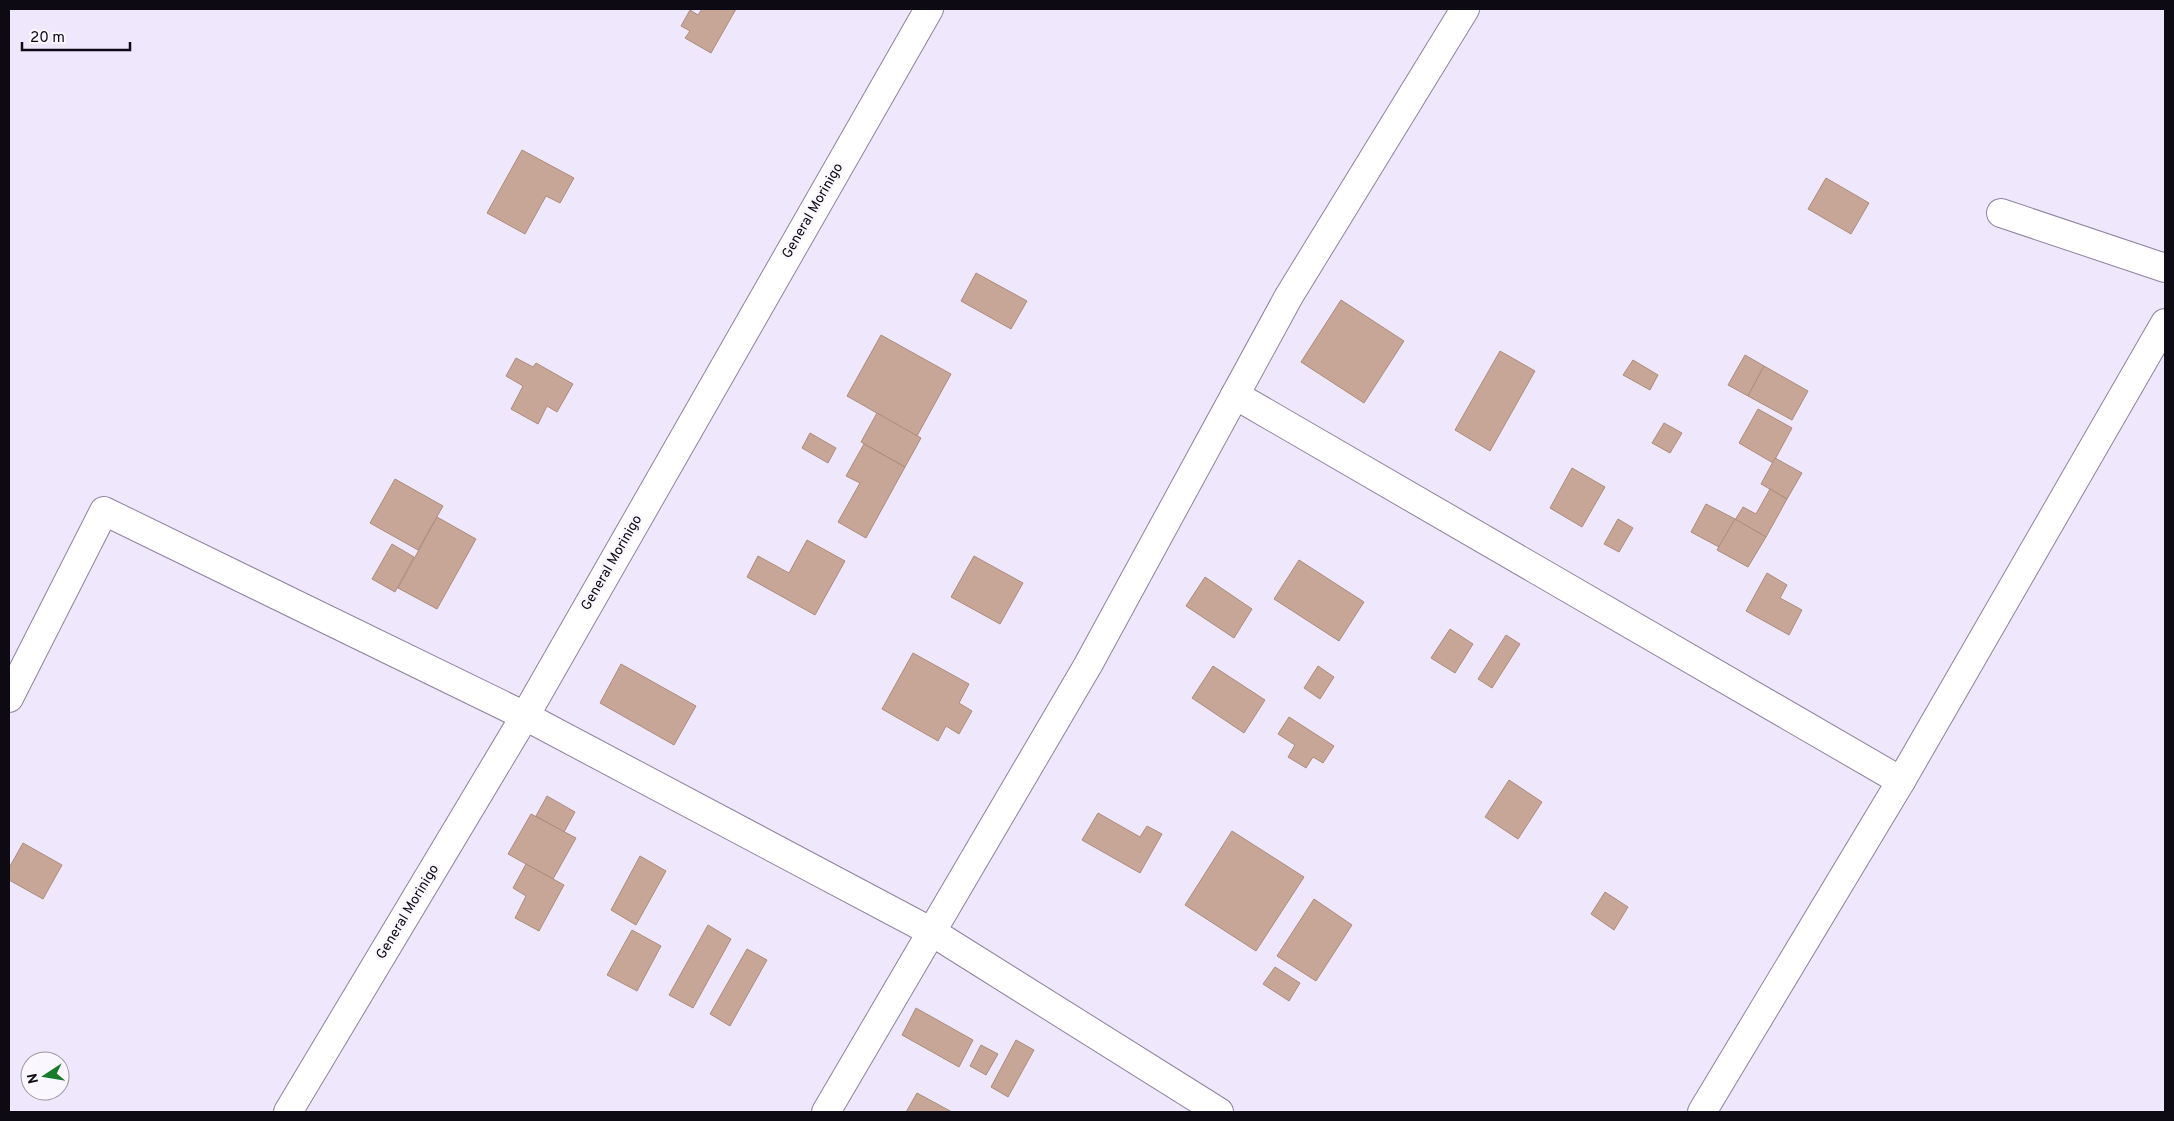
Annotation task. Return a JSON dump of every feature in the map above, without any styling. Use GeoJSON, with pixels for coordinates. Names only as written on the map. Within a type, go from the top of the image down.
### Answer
{"type":"FeatureCollection","features":[{"type":"Feature","properties":{"kind":"street","name":"General Morinigo"},"geometry":{"type":"LineString","coordinates":[[288,1112],[525,716],[929,9]]}},
{"type":"Feature","properties":{"kind":"street"},"geometry":{"type":"LineString","coordinates":[[826,1112],[1088,665],[1289,296],[1465,9]]}},
{"type":"Feature","properties":{"kind":"street"},"geometry":{"type":"LineString","coordinates":[[2001,213],[2165,268]]}},
{"type":"Feature","properties":{"kind":"street"},"geometry":{"type":"LineString","coordinates":[[1702,1112],[1901,781],[2165,324]]}},
{"type":"Feature","properties":{"kind":"street"},"geometry":{"type":"LineString","coordinates":[[1235,395],[1901,781]]}},
{"type":"Feature","properties":{"kind":"street"},"geometry":{"type":"LineString","coordinates":[[9,698],[104,510],[525,716],[932,932],[1219,1112]]}},
{"type":"Feature","properties":{"kind":"building"},"geometry":{"type":"Polygon","coordinates":[[[702,9],[736,9],[711,53],[685,38],[690,31],[681,26],[690,10],[698,15],[702,9]]]}},
{"type":"Feature","properties":{"kind":"building"},"geometry":{"type":"Polygon","coordinates":[[[522,150],[574,178],[560,203],[546,196],[525,234],[487,213],[522,150]]]}},
{"type":"Feature","properties":{"kind":"building"},"geometry":{"type":"Polygon","coordinates":[[[1826,178],[1869,203],[1851,234],[1808,209],[1826,178]]]}},
{"type":"Feature","properties":{"kind":"building"},"geometry":{"type":"Polygon","coordinates":[[[976,273],[1027,301],[1011,329],[961,301],[976,273]]]}},
{"type":"Feature","properties":{"kind":"building"},"geometry":{"type":"Polygon","coordinates":[[[1341,300],[1404,341],[1364,403],[1301,362],[1341,300]]]}},
{"type":"Feature","properties":{"kind":"building"},"geometry":{"type":"Polygon","coordinates":[[[881,335],[951,374],[917,436],[847,396],[881,335]]]}},
{"type":"Feature","properties":{"kind":"building"},"geometry":{"type":"Polygon","coordinates":[[[1500,351],[1535,371],[1490,451],[1455,430],[1500,351]]]}},
{"type":"Feature","properties":{"kind":"building"},"geometry":{"type":"Polygon","coordinates":[[[1745,355],[1764,366],[1748,396],[1728,385],[1745,355]]]}},
{"type":"Feature","properties":{"kind":"building"},"geometry":{"type":"Polygon","coordinates":[[[516,358],[533,367],[536,363],[573,384],[557,412],[547,406],[538,424],[511,409],[523,386],[506,376],[516,358]]]}},
{"type":"Feature","properties":{"kind":"building"},"geometry":{"type":"Polygon","coordinates":[[[1633,360],[1658,375],[1650,390],[1623,375],[1633,360]]]}},
{"type":"Feature","properties":{"kind":"building"},"geometry":{"type":"Polygon","coordinates":[[[1764,366],[1808,391],[1792,420],[1748,396],[1764,366]]]}},
{"type":"Feature","properties":{"kind":"building"},"geometry":{"type":"Polygon","coordinates":[[[1758,409],[1792,428],[1773,463],[1739,443],[1758,409]]]}},
{"type":"Feature","properties":{"kind":"building"},"geometry":{"type":"Polygon","coordinates":[[[877,413],[921,438],[905,467],[861,442],[877,413]]]}},
{"type":"Feature","properties":{"kind":"building"},"geometry":{"type":"Polygon","coordinates":[[[1664,423],[1682,433],[1670,453],[1652,443],[1664,423]]]}},
{"type":"Feature","properties":{"kind":"building"},"geometry":{"type":"Polygon","coordinates":[[[810,433],[836,448],[828,463],[802,448],[810,433]]]}},
{"type":"Feature","properties":{"kind":"building"},"geometry":{"type":"Polygon","coordinates":[[[864,444],[905,467],[866,538],[838,522],[860,483],[846,476],[864,444]]]}},
{"type":"Feature","properties":{"kind":"building"},"geometry":{"type":"Polygon","coordinates":[[[1775,458],[1802,473],[1787,499],[1761,484],[1775,458]]]}},
{"type":"Feature","properties":{"kind":"building"},"geometry":{"type":"Polygon","coordinates":[[[1572,468],[1605,487],[1582,527],[1550,508],[1572,468]]]}},
{"type":"Feature","properties":{"kind":"building"},"geometry":{"type":"Polygon","coordinates":[[[395,479],[443,506],[418,550],[370,523],[395,479]]]}},
{"type":"Feature","properties":{"kind":"building"},"geometry":{"type":"Polygon","coordinates":[[[1770,489],[1787,499],[1766,537],[1735,520],[1743,507],[1756,514],[1770,489]]]}},
{"type":"Feature","properties":{"kind":"building"},"geometry":{"type":"Polygon","coordinates":[[[1706,504],[1735,519],[1719,547],[1691,532],[1706,504]]]}},
{"type":"Feature","properties":{"kind":"building"},"geometry":{"type":"Polygon","coordinates":[[[437,517],[476,539],[437,609],[398,588],[437,517]]]}},
{"type":"Feature","properties":{"kind":"building"},"geometry":{"type":"Polygon","coordinates":[[[1618,519],[1633,528],[1619,552],[1604,544],[1618,519]]]}},
{"type":"Feature","properties":{"kind":"building"},"geometry":{"type":"Polygon","coordinates":[[[1735,519],[1766,537],[1748,567],[1717,550],[1735,519]]]}},
{"type":"Feature","properties":{"kind":"building"},"geometry":{"type":"Polygon","coordinates":[[[807,540],[845,561],[815,615],[747,577],[758,556],[789,573],[807,540]]]}},
{"type":"Feature","properties":{"kind":"building"},"geometry":{"type":"Polygon","coordinates":[[[392,544],[414,557],[395,592],[372,579],[392,544]]]}},
{"type":"Feature","properties":{"kind":"building"},"geometry":{"type":"Polygon","coordinates":[[[974,556],[1023,583],[1000,624],[951,597],[974,556]]]}},
{"type":"Feature","properties":{"kind":"building"},"geometry":{"type":"Polygon","coordinates":[[[1299,560],[1364,602],[1339,641],[1274,599],[1299,560]]]}},
{"type":"Feature","properties":{"kind":"building"},"geometry":{"type":"Polygon","coordinates":[[[1767,573],[1787,585],[1780,598],[1802,610],[1789,635],[1746,611],[1767,573]]]}},
{"type":"Feature","properties":{"kind":"building"},"geometry":{"type":"Polygon","coordinates":[[[1205,577],[1252,609],[1234,638],[1186,606],[1205,577]]]}},
{"type":"Feature","properties":{"kind":"building"},"geometry":{"type":"Polygon","coordinates":[[[1450,629],[1473,644],[1455,673],[1431,658],[1450,629]]]}},
{"type":"Feature","properties":{"kind":"building"},"geometry":{"type":"Polygon","coordinates":[[[1506,635],[1520,644],[1492,688],[1478,679],[1506,635]]]}},
{"type":"Feature","properties":{"kind":"building"},"geometry":{"type":"Polygon","coordinates":[[[913,653],[969,684],[959,703],[972,711],[959,734],[946,726],[938,741],[882,709],[913,653]]]}},
{"type":"Feature","properties":{"kind":"building"},"geometry":{"type":"Polygon","coordinates":[[[621,664],[696,706],[674,745],[600,703],[621,664]]]}},
{"type":"Feature","properties":{"kind":"building"},"geometry":{"type":"Polygon","coordinates":[[[1213,666],[1265,700],[1244,733],[1192,698],[1213,666]]]}},
{"type":"Feature","properties":{"kind":"building"},"geometry":{"type":"Polygon","coordinates":[[[1318,666],[1334,677],[1320,699],[1304,688],[1318,666]]]}},
{"type":"Feature","properties":{"kind":"building"},"geometry":{"type":"Polygon","coordinates":[[[1289,717],[1334,746],[1323,763],[1313,757],[1306,768],[1288,757],[1295,745],[1278,734],[1289,717]]]}},
{"type":"Feature","properties":{"kind":"building"},"geometry":{"type":"Polygon","coordinates":[[[1509,780],[1542,802],[1518,839],[1485,817],[1509,780]]]}},
{"type":"Feature","properties":{"kind":"building"},"geometry":{"type":"Polygon","coordinates":[[[547,796],[575,812],[564,832],[536,816],[547,796]]]}},
{"type":"Feature","properties":{"kind":"building"},"geometry":{"type":"Polygon","coordinates":[[[1098,813],[1140,837],[1147,826],[1162,834],[1140,873],[1082,840],[1098,813]]]}},
{"type":"Feature","properties":{"kind":"building"},"geometry":{"type":"Polygon","coordinates":[[[531,814],[576,838],[553,879],[508,854],[531,814]]]}},
{"type":"Feature","properties":{"kind":"building"},"geometry":{"type":"Polygon","coordinates":[[[1232,831],[1304,877],[1256,951],[1185,905],[1232,831]]]}},
{"type":"Feature","properties":{"kind":"building"},"geometry":{"type":"Polygon","coordinates":[[[23,843],[62,865],[43,899],[9,880],[9,868],[23,843]]]}},
{"type":"Feature","properties":{"kind":"building"},"geometry":{"type":"Polygon","coordinates":[[[640,856],[666,871],[636,925],[611,910],[640,856]]]}},
{"type":"Feature","properties":{"kind":"building"},"geometry":{"type":"Polygon","coordinates":[[[526,864],[564,885],[539,931],[515,918],[526,896],[513,888],[526,864]]]}},
{"type":"Feature","properties":{"kind":"building"},"geometry":{"type":"Polygon","coordinates":[[[1605,892],[1628,907],[1614,930],[1591,914],[1605,892]]]}},
{"type":"Feature","properties":{"kind":"building"},"geometry":{"type":"Polygon","coordinates":[[[1314,899],[1352,925],[1316,981],[1277,956],[1314,899]]]}},
{"type":"Feature","properties":{"kind":"building"},"geometry":{"type":"Polygon","coordinates":[[[708,925],[731,939],[693,1008],[669,995],[708,925]]]}},
{"type":"Feature","properties":{"kind":"building"},"geometry":{"type":"Polygon","coordinates":[[[632,930],[661,946],[637,991],[607,975],[632,930]]]}},
{"type":"Feature","properties":{"kind":"building"},"geometry":{"type":"Polygon","coordinates":[[[747,949],[767,960],[730,1026],[710,1014],[747,949]]]}},
{"type":"Feature","properties":{"kind":"building"},"geometry":{"type":"Polygon","coordinates":[[[1275,967],[1300,983],[1289,1001],[1263,984],[1275,967]]]}},
{"type":"Feature","properties":{"kind":"building"},"geometry":{"type":"Polygon","coordinates":[[[916,1008],[973,1040],[959,1067],[902,1035],[916,1008]]]}},
{"type":"Feature","properties":{"kind":"building"},"geometry":{"type":"Polygon","coordinates":[[[1016,1040],[1034,1050],[1008,1097],[991,1087],[1016,1040]]]}},
{"type":"Feature","properties":{"kind":"building"},"geometry":{"type":"Polygon","coordinates":[[[981,1045],[998,1054],[986,1075],[970,1066],[981,1045]]]}},
{"type":"Feature","properties":{"kind":"building"},"geometry":{"type":"Polygon","coordinates":[[[917,1093],[952,1112],[906,1112],[917,1093]]]}}]}
